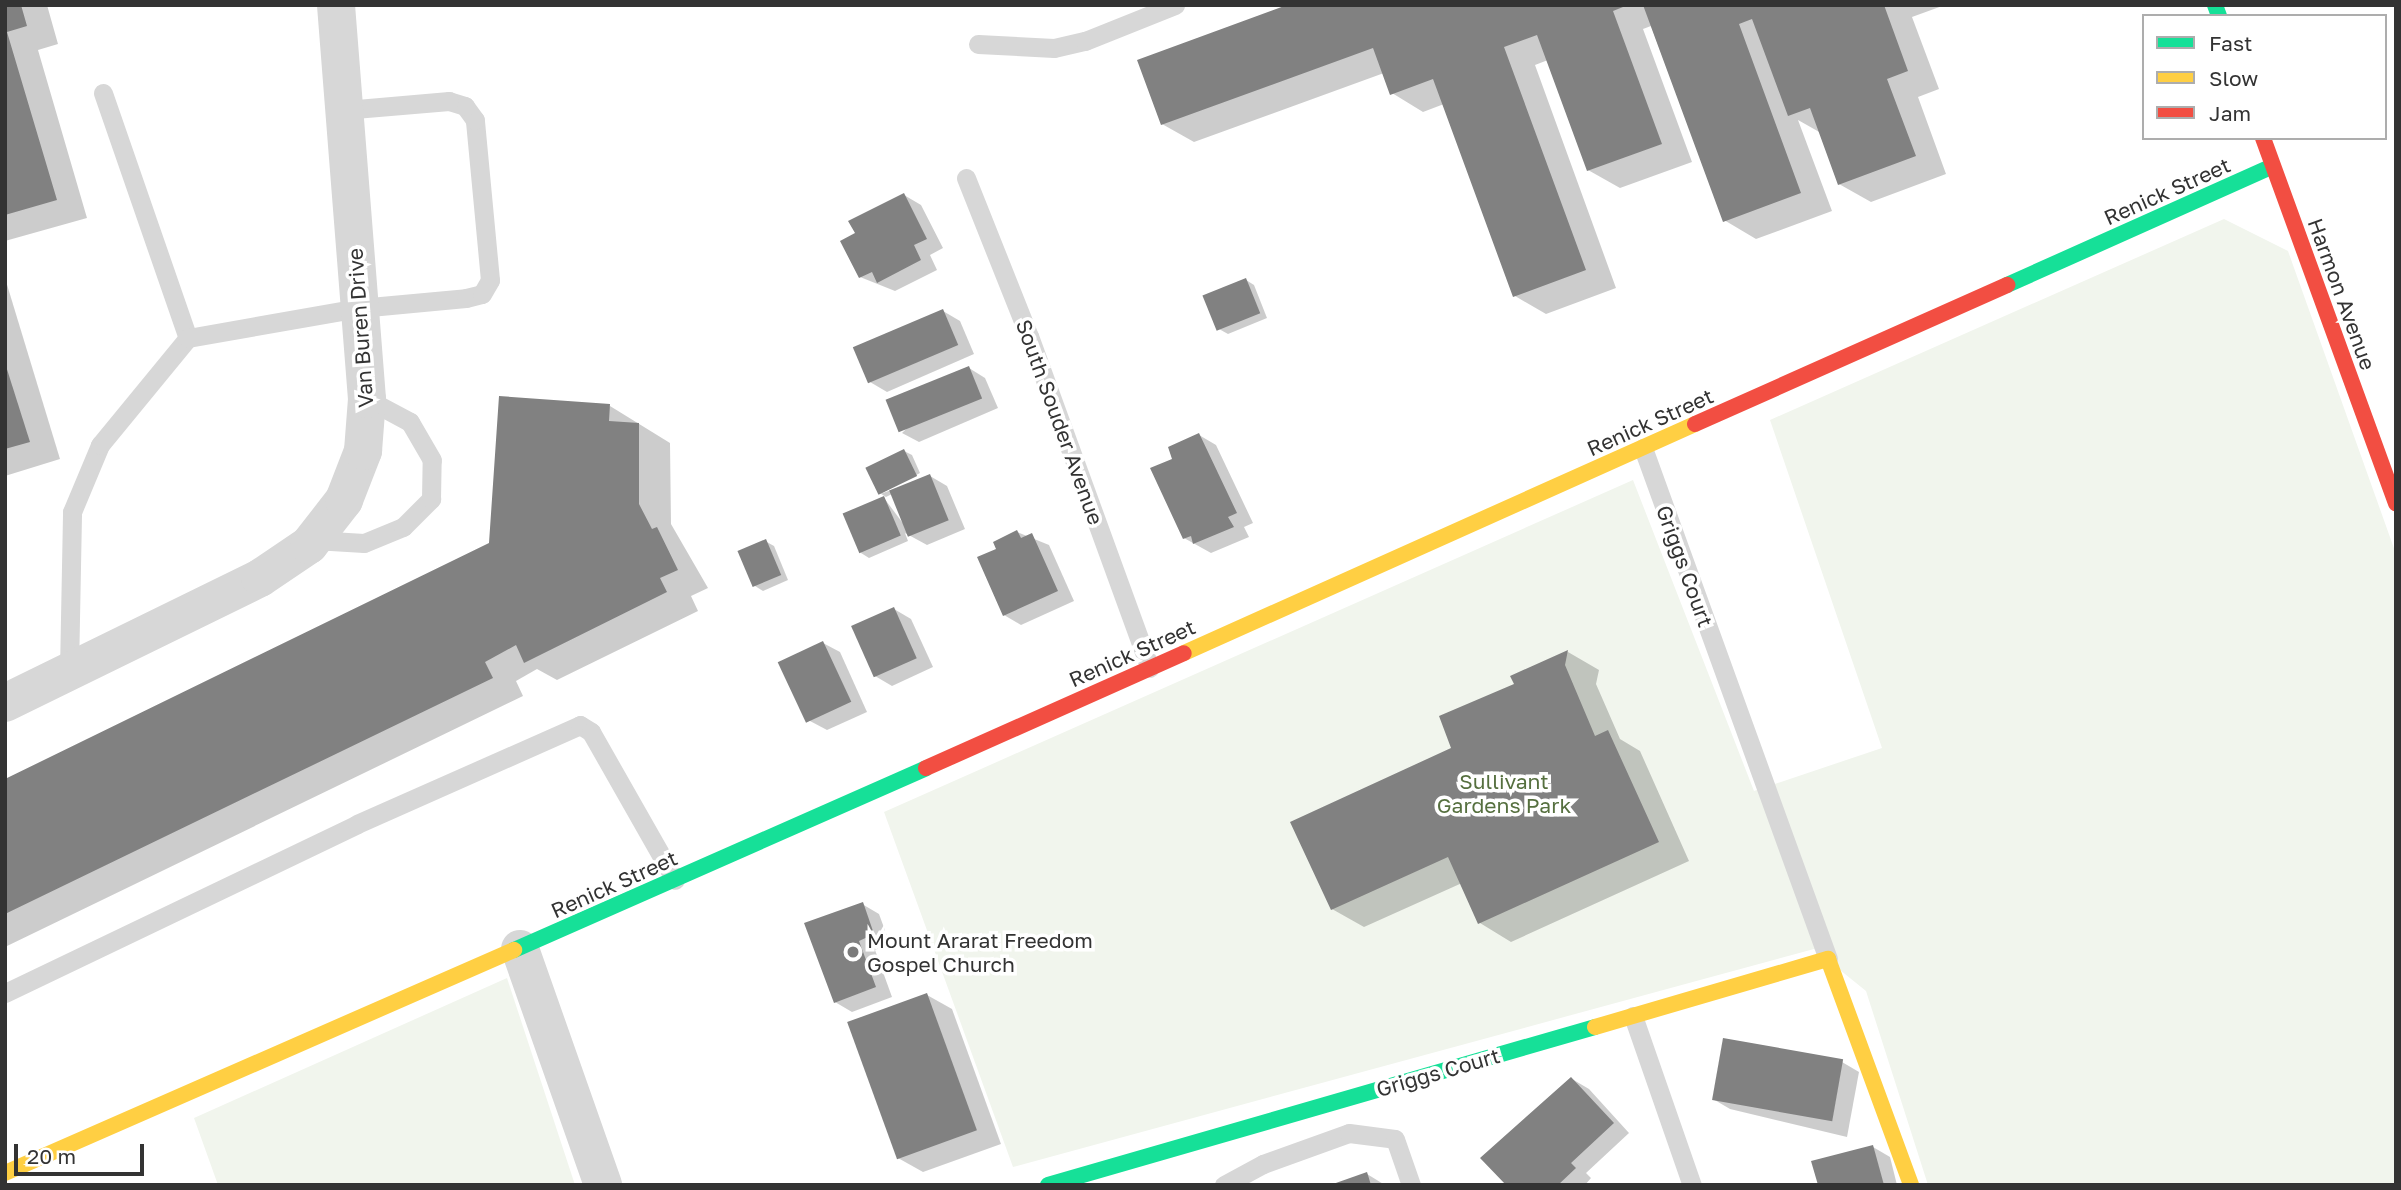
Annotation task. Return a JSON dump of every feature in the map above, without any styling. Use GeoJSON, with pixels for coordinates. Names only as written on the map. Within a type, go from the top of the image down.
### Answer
{"type":"FeatureCollection","features":[{"type":"Feature","properties":{"kind":"street","name":"Van Buren Drive"},"geometry":{"type":"LineString","coordinates":[[5,702],[260,578],[314,540],[344,500],[363,451],[367,399],[336,5]]}},
{"type":"Feature","properties":{"kind":"street","name":"Harmon Avenue"},"geometry":{"type":"LineString","coordinates":[[2264,140],[2395,499]]}},
{"type":"Feature","properties":{"kind":"street","name":"Renick Street"},"geometry":{"type":"LineString","coordinates":[[5,1173],[520,949],[2273,166]]}},
{"type":"Feature","properties":{"kind":"street"},"geometry":{"type":"LineString","coordinates":[[520,949],[603,1185]]}},
{"type":"Feature","properties":{"kind":"street","name":"Griggs Court"},"geometry":{"type":"LineString","coordinates":[[1048,1185],[1828,959],[1911,1185]]}},
{"type":"Feature","properties":{"kind":"lane"},"geometry":{"type":"LineString","coordinates":[[978,44],[1054,48],[1085,41],[1175,5]]}},
{"type":"Feature","properties":{"kind":"lane"},"geometry":{"type":"LineString","coordinates":[[103,93],[188,338]]}},
{"type":"Feature","properties":{"kind":"lane"},"geometry":{"type":"LineString","coordinates":[[69,671],[72,512],[100,445],[188,338],[359,308],[466,298],[482,294],[490,281],[475,120],[465,106],[449,101],[345,110]]}},
{"type":"Feature","properties":{"kind":"lane","name":"South Souder Avenue"},"geometry":{"type":"LineString","coordinates":[[966,178],[1150,667]]}},
{"type":"Feature","properties":{"kind":"lane"},"geometry":{"type":"LineString","coordinates":[[314,540],[364,543],[403,527],[431,499],[432,460],[410,422],[367,399]]}},
{"type":"Feature","properties":{"kind":"lane","name":"Griggs Court"},"geometry":{"type":"LineString","coordinates":[[1643,448],[1828,959]]}},
{"type":"Feature","properties":{"kind":"lane"},"geometry":{"type":"LineString","coordinates":[[5,993],[357,824],[580,725],[591,732],[675,880]]}},
{"type":"Feature","properties":{"kind":"lane"},"geometry":{"type":"LineString","coordinates":[[1633,1016],[1692,1185]]}},
{"type":"Feature","properties":{"kind":"lane"},"geometry":{"type":"LineString","coordinates":[[1224,1185],[1263,1164],[1349,1133],[1395,1139],[1411,1185]]}},
{"type":"Feature","properties":{"kind":"green space","name":"Sullivant Gardens Park"},"geometry":{"type":"Polygon","coordinates":[[[2224,219],[2288,251],[2396,554],[2396,1185],[1928,1185],[1866,991],[1814,949],[1013,1167],[884,812],[1633,480],[1754,791],[1882,748],[1770,420],[2224,219]]]}},
{"type":"Feature","properties":{"kind":"green space"},"geometry":{"type":"Polygon","coordinates":[[[507,978],[575,1185],[218,1185],[194,1118],[507,978]]]}},
{"type":"Feature","properties":{"kind":"building"},"geometry":{"type":"Polygon","coordinates":[[[5,5],[21,5],[27,26],[7,32],[57,200],[5,215],[5,5]]]}},
{"type":"Feature","properties":{"kind":"building"},"geometry":{"type":"Polygon","coordinates":[[[1287,5],[1628,5],[1613,11],[1662,144],[1587,171],[1537,35],[1504,47],[1586,270],[1513,297],[1433,79],[1390,95],[1373,48],[1161,125],[1137,60],[1287,5]]]}},
{"type":"Feature","properties":{"kind":"building"},"geometry":{"type":"Polygon","coordinates":[[[1643,5],[1884,5],[1908,71],[1887,79],[1916,156],[1838,185],[1810,108],[1788,116],[1752,19],[1739,24],[1801,193],[1723,222],[1643,5]]]}},
{"type":"Feature","properties":{"kind":"building"},"geometry":{"type":"Polygon","coordinates":[[[904,193],[927,239],[914,245],[921,260],[877,283],[872,272],[859,278],[840,241],[855,233],[848,221],[904,193]]]}},
{"type":"Feature","properties":{"kind":"building"},"geometry":{"type":"Polygon","coordinates":[[[1246,278],[1260,313],[1217,331],[1202,296],[1246,278]]]}},
{"type":"Feature","properties":{"kind":"building"},"geometry":{"type":"Polygon","coordinates":[[[943,309],[958,345],[868,383],[853,347],[943,309]]]}},
{"type":"Feature","properties":{"kind":"building"},"geometry":{"type":"Polygon","coordinates":[[[5,363],[30,442],[5,449],[5,363]]]}},
{"type":"Feature","properties":{"kind":"building"},"geometry":{"type":"Polygon","coordinates":[[[969,366],[982,398],[899,432],[886,400],[969,366]]]}},
{"type":"Feature","properties":{"kind":"building"},"geometry":{"type":"Polygon","coordinates":[[[499,396],[610,404],[609,421],[639,423],[639,504],[652,529],[657,527],[678,570],[660,578],[667,592],[524,663],[516,645],[485,662],[493,678],[5,914],[5,779],[489,543],[499,396]]]}},
{"type":"Feature","properties":{"kind":"building"},"geometry":{"type":"Polygon","coordinates":[[[1199,433],[1237,513],[1228,517],[1234,527],[1193,544],[1191,536],[1183,539],[1150,468],[1172,459],[1168,447],[1199,433]]]}},
{"type":"Feature","properties":{"kind":"building"},"geometry":{"type":"Polygon","coordinates":[[[904,449],[917,476],[879,495],[865,468],[904,449]]]}},
{"type":"Feature","properties":{"kind":"building"},"geometry":{"type":"Polygon","coordinates":[[[930,474],[949,520],[908,537],[889,490],[930,474]]]}},
{"type":"Feature","properties":{"kind":"building"},"geometry":{"type":"Polygon","coordinates":[[[884,496],[901,536],[859,553],[843,514],[884,496]]]}},
{"type":"Feature","properties":{"kind":"building"},"geometry":{"type":"Polygon","coordinates":[[[1017,530],[1021,538],[1032,533],[1058,591],[1003,616],[977,557],[996,549],[993,542],[1017,530]]]}},
{"type":"Feature","properties":{"kind":"building"},"geometry":{"type":"Polygon","coordinates":[[[766,539],[781,575],[753,587],[737,551],[766,539]]]}},
{"type":"Feature","properties":{"kind":"building"},"geometry":{"type":"Polygon","coordinates":[[[894,607],[917,658],[874,677],[851,626],[894,607]]]}},
{"type":"Feature","properties":{"kind":"building"},"geometry":{"type":"Polygon","coordinates":[[[823,641],[851,702],[806,723],[778,662],[823,641]]]}},
{"type":"Feature","properties":{"kind":"building"},"geometry":{"type":"Polygon","coordinates":[[[1568,650],[1565,665],[1595,736],[1608,730],[1659,842],[1478,924],[1448,857],[1331,910],[1290,822],[1451,748],[1439,716],[1514,684],[1510,676],[1568,650]]]}},
{"type":"Feature","properties":{"kind":"building"},"geometry":{"type":"Polygon","coordinates":[[[863,902],[874,934],[859,941],[876,987],[834,1003],[804,923],[863,902]]]}},
{"type":"Feature","properties":{"kind":"building"},"geometry":{"type":"Polygon","coordinates":[[[927,993],[977,1130],[897,1159],[847,1022],[927,993]]]}},
{"type":"Feature","properties":{"kind":"building"},"geometry":{"type":"Polygon","coordinates":[[[1723,1038],[1843,1059],[1832,1121],[1712,1100],[1723,1038]]]}},
{"type":"Feature","properties":{"kind":"building"},"geometry":{"type":"Polygon","coordinates":[[[1571,1077],[1614,1123],[1571,1163],[1576,1168],[1558,1185],[1506,1185],[1480,1158],[1571,1077]]]}},
{"type":"Feature","properties":{"kind":"building"},"geometry":{"type":"Polygon","coordinates":[[[1873,1145],[1884,1185],[1818,1185],[1811,1161],[1873,1145]]]}},
{"type":"Feature","properties":{"kind":"building"},"geometry":{"type":"Polygon","coordinates":[[[1367,1172],[1371,1185],[1333,1185],[1333,1184],[1367,1172]]]}},
{"type":"Feature","properties":{"kind":"traffic: fast"},"geometry":{"type":"LineString","coordinates":[[2215,5],[2218,14]]}},
{"type":"Feature","properties":{"kind":"traffic: fast"},"geometry":{"type":"LineString","coordinates":[[2007,285],[2273,166]]}},
{"type":"Feature","properties":{"kind":"traffic: fast"},"geometry":{"type":"LineString","coordinates":[[514,950],[926,768]]}},
{"type":"Feature","properties":{"kind":"traffic: fast"},"geometry":{"type":"LineString","coordinates":[[1048,1185],[1595,1027]]}},
{"type":"Feature","properties":{"kind":"traffic: slow"},"geometry":{"type":"LineString","coordinates":[[1184,653],[1695,424]]}},
{"type":"Feature","properties":{"kind":"traffic: slow"},"geometry":{"type":"LineString","coordinates":[[5,1173],[514,950]]}},
{"type":"Feature","properties":{"kind":"traffic: slow"},"geometry":{"type":"LineString","coordinates":[[1595,1027],[1828,959],[1911,1185]]}},
{"type":"Feature","properties":{"kind":"traffic: jam"},"geometry":{"type":"LineString","coordinates":[[2264,140],[2396,504]]}},
{"type":"Feature","properties":{"kind":"traffic: jam"},"geometry":{"type":"LineString","coordinates":[[1695,424],[2007,285]]}},
{"type":"Feature","properties":{"kind":"traffic: jam"},"geometry":{"type":"LineString","coordinates":[[926,768],[1184,653]]}},
{"type":"Feature","properties":{"kind":"place","name":"Mount Ararat Freedom Gospel Church"},"geometry":{"type":"Point","coordinates":[853,952]}}]}
